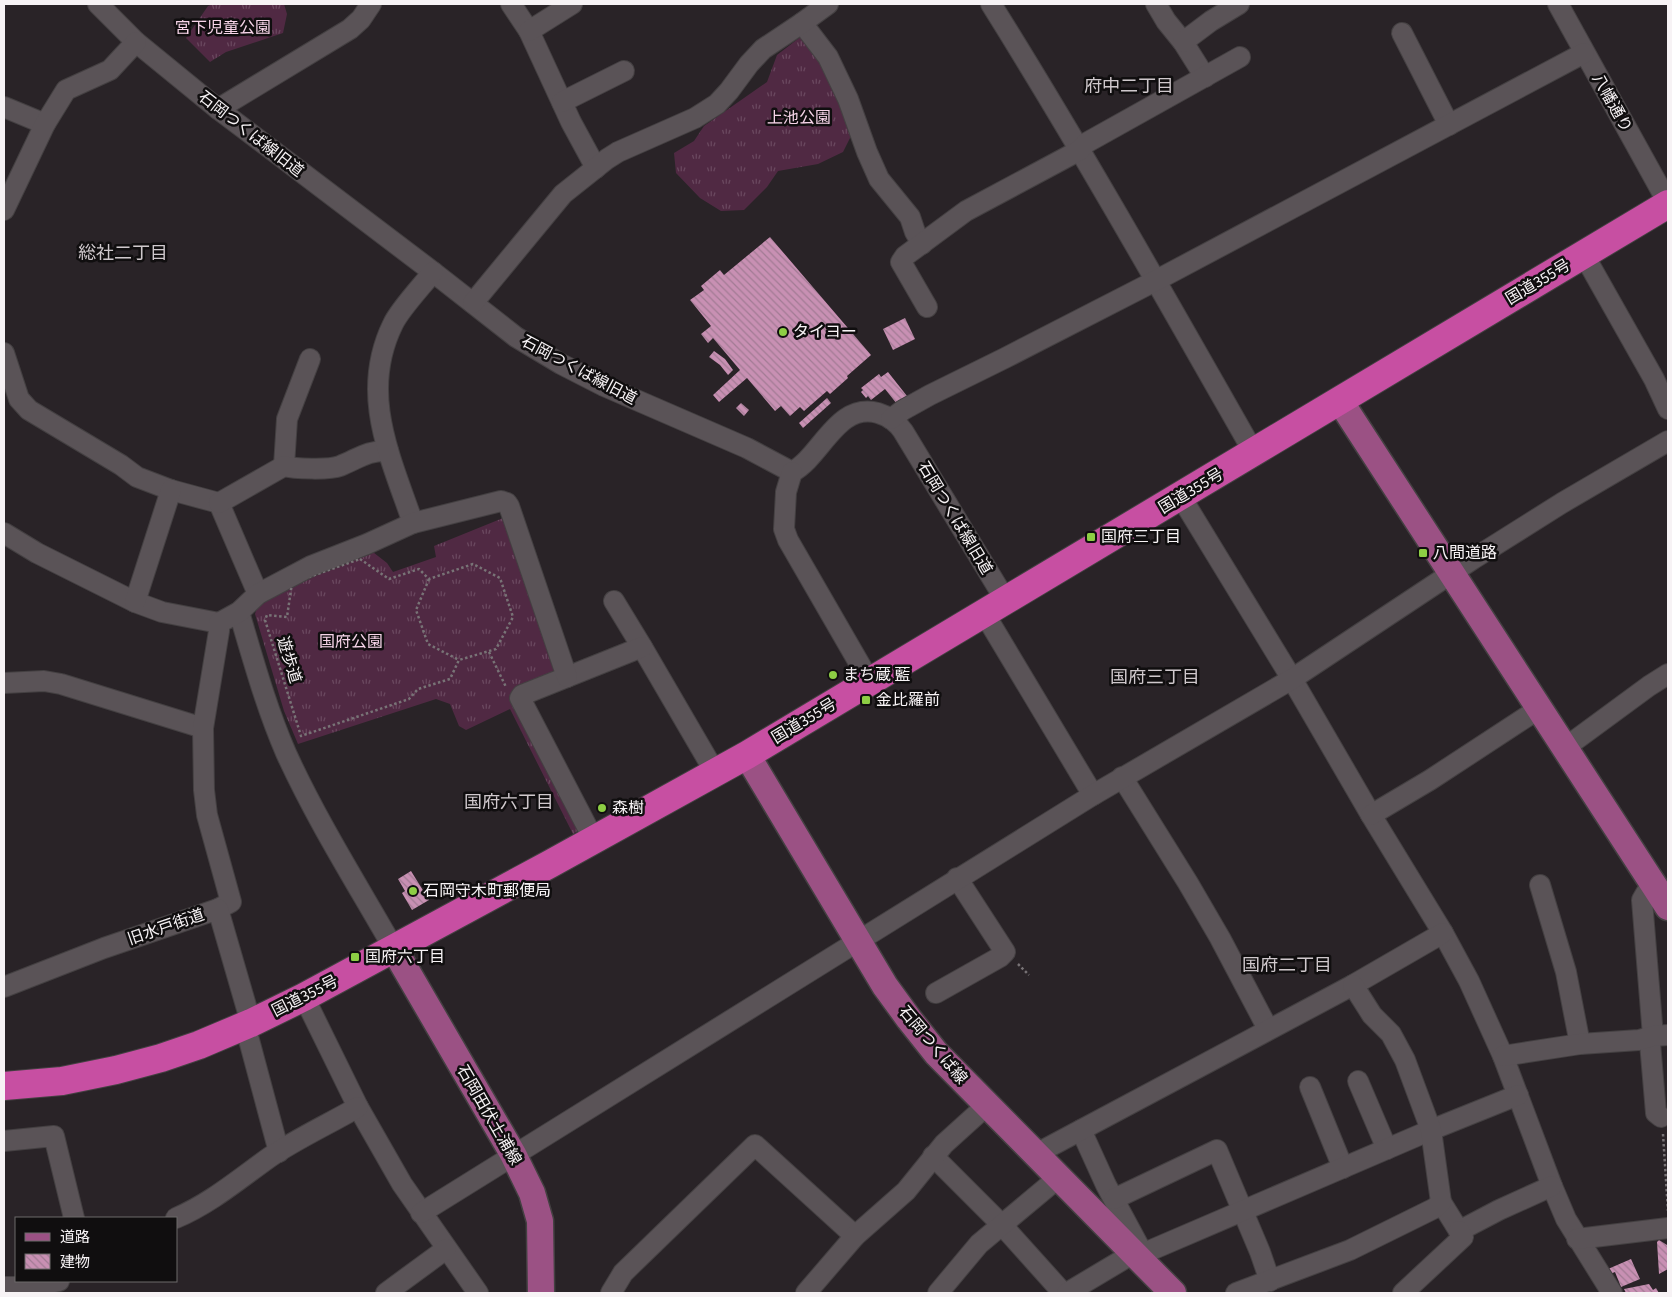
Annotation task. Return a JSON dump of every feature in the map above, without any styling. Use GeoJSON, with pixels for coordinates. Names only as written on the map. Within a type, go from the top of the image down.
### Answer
{"type":"FeatureCollection","features":[{"type":"Feature","properties":{"kind":"highway","name":"国道355号"},"geometry":{"type":"LineString","coordinates":[[4,1086],[62,1080],[116,1070],[161,1058],[199,1045],[304,997],[716,774],[1181,497],[1668,203]]}},
{"type":"Feature","properties":{"kind":"main road"},"geometry":{"type":"LineString","coordinates":[[1340,401],[1668,907]]}},
{"type":"Feature","properties":{"kind":"main road","name":"石岡つくば線"},"geometry":{"type":"LineString","coordinates":[[748,755],[885,986],[936,1054],[1034,1155],[1138,1253],[1173,1293]]}},
{"type":"Feature","properties":{"kind":"main road","name":"石岡田伏土浦線"},"geometry":{"type":"LineString","coordinates":[[394,949],[513,1154],[532,1193],[540,1222],[542,1293]]}},
{"type":"Feature","properties":{"kind":"street","name":"石岡つくば線旧道"},"geometry":{"type":"LineString","coordinates":[[98,4],[136,42],[218,109],[516,337],[561,364],[604,386],[746,448],[792,472]]}},
{"type":"Feature","properties":{"kind":"street"},"geometry":{"type":"LineString","coordinates":[[511,4],[529,31],[562,102],[596,168]]}},
{"type":"Feature","properties":{"kind":"street"},"geometry":{"type":"LineString","coordinates":[[529,31],[572,4]]}},
{"type":"Feature","properties":{"kind":"street"},"geometry":{"type":"LineString","coordinates":[[473,303],[563,194],[618,152],[695,118],[717,104],[763,49],[828,4]]}},
{"type":"Feature","properties":{"kind":"street"},"geometry":{"type":"LineString","coordinates":[[991,4],[1080,150],[1254,453]]}},
{"type":"Feature","properties":{"kind":"street"},"geometry":{"type":"LineString","coordinates":[[1156,4],[1205,77]]}},
{"type":"Feature","properties":{"kind":"street"},"geometry":{"type":"LineString","coordinates":[[1183,42],[1210,21],[1239,4]]}},
{"type":"Feature","properties":{"kind":"street","name":"八幡通り"},"geometry":{"type":"LineString","coordinates":[[1558,4],[1668,203]]}},
{"type":"Feature","properties":{"kind":"street"},"geometry":{"type":"LineString","coordinates":[[218,109],[350,29],[361,19],[369,5]]}},
{"type":"Feature","properties":{"kind":"street"},"geometry":{"type":"LineString","coordinates":[[802,23],[828,57],[848,99],[879,179],[910,217],[915,232],[922,244]]}},
{"type":"Feature","properties":{"kind":"street"},"geometry":{"type":"LineString","coordinates":[[1402,33],[1449,125]]}},
{"type":"Feature","properties":{"kind":"street"},"geometry":{"type":"LineString","coordinates":[[4,210],[45,124],[66,90],[110,70],[136,42]]}},
{"type":"Feature","properties":{"kind":"street"},"geometry":{"type":"LineString","coordinates":[[870,682],[788,540],[784,529],[786,492],[792,472],[801,468],[831,433],[851,415],[860,411],[866,411],[883,414],[891,419],[930,395],[1155,281],[1584,53]]}},
{"type":"Feature","properties":{"kind":"street"},"geometry":{"type":"LineString","coordinates":[[927,307],[900,262],[905,256],[966,211],[1080,150],[1086,143],[1240,56]]}},
{"type":"Feature","properties":{"kind":"street"},"geometry":{"type":"LineString","coordinates":[[562,102],[624,71]]}},
{"type":"Feature","properties":{"kind":"street"},"geometry":{"type":"LineString","coordinates":[[4,107],[45,124]]}},
{"type":"Feature","properties":{"kind":"street"},"geometry":{"type":"LineString","coordinates":[[1584,254],[1654,378],[1668,409]]}},
{"type":"Feature","properties":{"kind":"street"},"geometry":{"type":"LineString","coordinates":[[413,523],[381,426],[378,383],[382,352],[394,322],[433,272]]}},
{"type":"Feature","properties":{"kind":"street"},"geometry":{"type":"LineString","coordinates":[[4,353],[19,399],[29,410],[137,476],[172,490],[219,503],[284,466],[292,468],[337,467],[374,450],[388,451]]}},
{"type":"Feature","properties":{"kind":"street"},"geometry":{"type":"LineString","coordinates":[[284,466],[287,419],[310,359]]}},
{"type":"Feature","properties":{"kind":"street","name":"石岡つくば線旧道"},"geometry":{"type":"LineString","coordinates":[[891,419],[903,431],[1093,795]]}},
{"type":"Feature","properties":{"kind":"street"},"geometry":{"type":"LineString","coordinates":[[421,1213],[513,1154],[1122,777],[1292,678],[1562,503],[1668,441]]}},
{"type":"Feature","properties":{"kind":"street"},"geometry":{"type":"LineString","coordinates":[[135,602],[172,490]]}},
{"type":"Feature","properties":{"kind":"street"},"geometry":{"type":"LineString","coordinates":[[1181,497],[1292,678],[1371,815],[1444,933],[1469,981],[1503,1056],[1566,1219],[1612,1293]]}},
{"type":"Feature","properties":{"kind":"street"},"geometry":{"type":"LineString","coordinates":[[4,533],[37,553],[135,602],[162,612],[219,623],[239,612],[258,594],[311,566],[368,544],[413,523],[500,501],[507,503],[567,676]]}},
{"type":"Feature","properties":{"kind":"street"},"geometry":{"type":"LineString","coordinates":[[219,503],[258,594]]}},
{"type":"Feature","properties":{"kind":"street"},"geometry":{"type":"LineString","coordinates":[[614,601],[716,774]]}},
{"type":"Feature","properties":{"kind":"street"},"geometry":{"type":"LineString","coordinates":[[239,612],[268,706],[286,751],[334,849],[394,949]]}},
{"type":"Feature","properties":{"kind":"street"},"geometry":{"type":"LineString","coordinates":[[218,909],[231,902],[207,815],[204,790],[203,728],[219,623]]}},
{"type":"Feature","properties":{"kind":"street"},"geometry":{"type":"LineString","coordinates":[[594,840],[520,698],[522,695],[567,676],[642,647]]}},
{"type":"Feature","properties":{"kind":"street"},"geometry":{"type":"LineString","coordinates":[[1566,748],[1668,674]]}},
{"type":"Feature","properties":{"kind":"street"},"geometry":{"type":"LineString","coordinates":[[4,682],[44,681],[71,686],[203,728]]}},
{"type":"Feature","properties":{"kind":"street"},"geometry":{"type":"LineString","coordinates":[[4,691],[62,689],[71,686]]}},
{"type":"Feature","properties":{"kind":"street"},"geometry":{"type":"LineString","coordinates":[[1371,815],[1430,780],[1540,708]]}},
{"type":"Feature","properties":{"kind":"street"},"geometry":{"type":"LineString","coordinates":[[1122,777],[1202,907],[1268,1029]]}},
{"type":"Feature","properties":{"kind":"street"},"geometry":{"type":"LineString","coordinates":[[936,993],[1006,952],[958,878]]}},
{"type":"Feature","properties":{"kind":"street"},"geometry":{"type":"LineString","coordinates":[[1540,885],[1566,972],[1580,1044]]}},
{"type":"Feature","properties":{"kind":"street"},"geometry":{"type":"LineString","coordinates":[[1654,885],[1642,900],[1661,1036]]}},
{"type":"Feature","properties":{"kind":"street","name":"旧水戸街道"},"geometry":{"type":"LineString","coordinates":[[4,987],[104,948],[218,909],[279,1152]]}},
{"type":"Feature","properties":{"kind":"street"},"geometry":{"type":"LineString","coordinates":[[1034,1155],[1353,985],[1444,933]]}},
{"type":"Feature","properties":{"kind":"street"},"geometry":{"type":"LineString","coordinates":[[1353,985],[1372,1015],[1392,1034],[1405,1060],[1430,1130],[1441,1202],[1463,1237],[1404,1293]]}},
{"type":"Feature","properties":{"kind":"street"},"geometry":{"type":"LineString","coordinates":[[304,997],[358,1107],[421,1213],[478,1293]]}},
{"type":"Feature","properties":{"kind":"street"},"geometry":{"type":"LineString","coordinates":[[1503,1056],[1580,1044],[1638,1040],[1661,1036]]}},
{"type":"Feature","properties":{"kind":"street"},"geometry":{"type":"LineString","coordinates":[[1661,1036],[1650,1043],[1656,1113],[1661,1117]]}},
{"type":"Feature","properties":{"kind":"street"},"geometry":{"type":"LineString","coordinates":[[1358,1081],[1387,1149]]}},
{"type":"Feature","properties":{"kind":"street"},"geometry":{"type":"LineString","coordinates":[[1310,1087],[1343,1168]]}},
{"type":"Feature","properties":{"kind":"street"},"geometry":{"type":"LineString","coordinates":[[1067,1293],[1138,1253],[1149,1251],[1243,1212],[1430,1130],[1518,1095]]}},
{"type":"Feature","properties":{"kind":"street"},"geometry":{"type":"LineString","coordinates":[[806,1293],[855,1236],[906,1191],[933,1156],[986,1106]]}},
{"type":"Feature","properties":{"kind":"street"},"geometry":{"type":"LineString","coordinates":[[178,1217],[221,1194],[279,1152],[358,1107]]}},
{"type":"Feature","properties":{"kind":"street"},"geometry":{"type":"LineString","coordinates":[[1081,1130],[1138,1253]]}},
{"type":"Feature","properties":{"kind":"street"},"geometry":{"type":"LineString","coordinates":[[4,1141],[54,1136],[74,1217]]}},
{"type":"Feature","properties":{"kind":"street"},"geometry":{"type":"LineString","coordinates":[[611,1293],[624,1273],[755,1145],[855,1236]]}},
{"type":"Feature","properties":{"kind":"street"},"geometry":{"type":"LineString","coordinates":[[1114,1199],[1217,1150],[1260,1252],[1270,1281]]}},
{"type":"Feature","properties":{"kind":"street"},"geometry":{"type":"LineString","coordinates":[[933,1156],[1002,1225],[1063,1293]]}},
{"type":"Feature","properties":{"kind":"street"},"geometry":{"type":"LineString","coordinates":[[938,1293],[980,1244],[1058,1178]]}},
{"type":"Feature","properties":{"kind":"street"},"geometry":{"type":"LineString","coordinates":[[1459,1231],[1552,1186]]}},
{"type":"Feature","properties":{"kind":"street"},"geometry":{"type":"LineString","coordinates":[[1236,1293],[1350,1250],[1435,1208],[1441,1202]]}},
{"type":"Feature","properties":{"kind":"street"},"geometry":{"type":"LineString","coordinates":[[1577,1239],[1668,1228]]}},
{"type":"Feature","properties":{"kind":"street"},"geometry":{"type":"LineString","coordinates":[[386,1293],[446,1249]]}},
{"type":"Feature","properties":{"kind":"street"},"geometry":{"type":"LineString","coordinates":[[4,1287],[30,1290],[56,1282]]}},
{"type":"Feature","properties":{"kind":"path","name":"遊歩道"},"geometry":{"type":"LineString","coordinates":[[429,579],[419,570],[389,579],[360,559],[292,583],[287,617],[283,618],[268,614],[265,620],[301,736],[409,699],[418,689],[450,678],[459,660]]}},
{"type":"Feature","properties":{"kind":"path"},"geometry":{"type":"LineString","coordinates":[[473,564],[500,578],[513,617],[496,649],[459,660],[428,644],[416,610],[429,579],[473,564]]}},
{"type":"Feature","properties":{"kind":"path"},"geometry":{"type":"LineString","coordinates":[[1661,1117],[1668,1212]]}},
{"type":"Feature","properties":{"kind":"green space","name":"宮下児童公園"},"geometry":{"type":"Polygon","coordinates":[[[213,4],[284,4],[287,14],[283,33],[226,52],[210,62],[186,38],[208,6],[213,4]]]}},
{"type":"Feature","properties":{"kind":"green space","name":"上池公園"},"geometry":{"type":"Polygon","coordinates":[[[803,35],[826,68],[854,130],[843,152],[818,164],[778,171],[767,187],[744,210],[721,211],[700,198],[676,173],[674,153],[694,141],[704,126],[767,82],[777,55],[803,35]]]}},
{"type":"Feature","properties":{"kind":"green space","name":"国府公園"},"geometry":{"type":"Polygon","coordinates":[[[508,516],[562,669],[527,687],[582,828],[573,834],[510,709],[466,730],[459,726],[450,704],[436,699],[298,744],[284,711],[255,614],[259,601],[369,549],[387,563],[393,572],[436,557],[434,546],[508,516]]]}},
{"type":"Feature","properties":{"kind":"building"},"geometry":{"type":"Polygon","coordinates":[[[770,237],[871,355],[830,394],[827,391],[804,411],[800,407],[790,416],[781,406],[775,411],[747,378],[719,402],[713,395],[740,370],[713,338],[708,343],[701,334],[711,326],[690,300],[704,290],[701,286],[720,270],[724,275],[770,237]]]}},
{"type":"Feature","properties":{"kind":"building"},"geometry":{"type":"Polygon","coordinates":[[[905,318],[915,339],[893,350],[883,329],[905,318]]]}},
{"type":"Feature","properties":{"kind":"building"},"geometry":{"type":"Polygon","coordinates":[[[714,351],[725,359],[733,370],[728,375],[720,365],[709,357],[714,351]]]}},
{"type":"Feature","properties":{"kind":"building"},"geometry":{"type":"Polygon","coordinates":[[[888,372],[907,396],[897,404],[885,389],[871,400],[868,396],[866,398],[861,392],[863,390],[861,388],[879,374],[881,377],[888,372]]]}},
{"type":"Feature","properties":{"kind":"building"},"geometry":{"type":"Polygon","coordinates":[[[827,398],[831,403],[803,428],[799,423],[827,398]]]}},
{"type":"Feature","properties":{"kind":"building"},"geometry":{"type":"Polygon","coordinates":[[[741,403],[749,410],[744,416],[736,408],[741,403]]]}},
{"type":"Feature","properties":{"kind":"building"},"geometry":{"type":"Polygon","coordinates":[[[411,871],[429,900],[412,910],[402,893],[405,891],[398,879],[411,871]]]}},
{"type":"Feature","properties":{"kind":"building"},"geometry":{"type":"Polygon","coordinates":[[[1659,1240],[1667,1245],[1668,1269],[1659,1274],[1657,1242],[1659,1240]]]}},
{"type":"Feature","properties":{"kind":"building"},"geometry":{"type":"Polygon","coordinates":[[[1631,1259],[1640,1279],[1621,1287],[1615,1272],[1610,1274],[1608,1269],[1631,1259]]]}},
{"type":"Feature","properties":{"kind":"building"},"geometry":{"type":"Polygon","coordinates":[[[1649,1284],[1653,1290],[1656,1288],[1659,1293],[1626,1293],[1624,1289],[1649,1284]]]}},
{"type":"Feature","properties":{"kind":"place","name":"タイヨー"},"geometry":{"type":"Point","coordinates":[783,332]}},
{"type":"Feature","properties":{"kind":"place","name":"国府三丁目"},"geometry":{"type":"Point","coordinates":[1091,537]}},
{"type":"Feature","properties":{"kind":"place","name":"八間道路"},"geometry":{"type":"Point","coordinates":[1423,553]}},
{"type":"Feature","properties":{"kind":"place","name":"まち蔵 藍"},"geometry":{"type":"Point","coordinates":[833,675]}},
{"type":"Feature","properties":{"kind":"place","name":"金比羅前"},"geometry":{"type":"Point","coordinates":[866,700]}},
{"type":"Feature","properties":{"kind":"place","name":"森樹"},"geometry":{"type":"Point","coordinates":[602,808]}},
{"type":"Feature","properties":{"kind":"place","name":"石岡守木町郵便局"},"geometry":{"type":"Point","coordinates":[413,891]}},
{"type":"Feature","properties":{"kind":"place","name":"国府六丁目"},"geometry":{"type":"Point","coordinates":[355,957]}},
{"type":"Feature","properties":{"kind":"district","name":"府中二丁目"},"geometry":{"type":"Point","coordinates":[1129,86]}},
{"type":"Feature","properties":{"kind":"district","name":"総社二丁目"},"geometry":{"type":"Point","coordinates":[123,253]}},
{"type":"Feature","properties":{"kind":"district","name":"国府三丁目"},"geometry":{"type":"Point","coordinates":[1155,677]}},
{"type":"Feature","properties":{"kind":"district","name":"国府六丁目"},"geometry":{"type":"Point","coordinates":[509,802]}},
{"type":"Feature","properties":{"kind":"district","name":"国府二丁目"},"geometry":{"type":"Point","coordinates":[1287,965]}}]}
